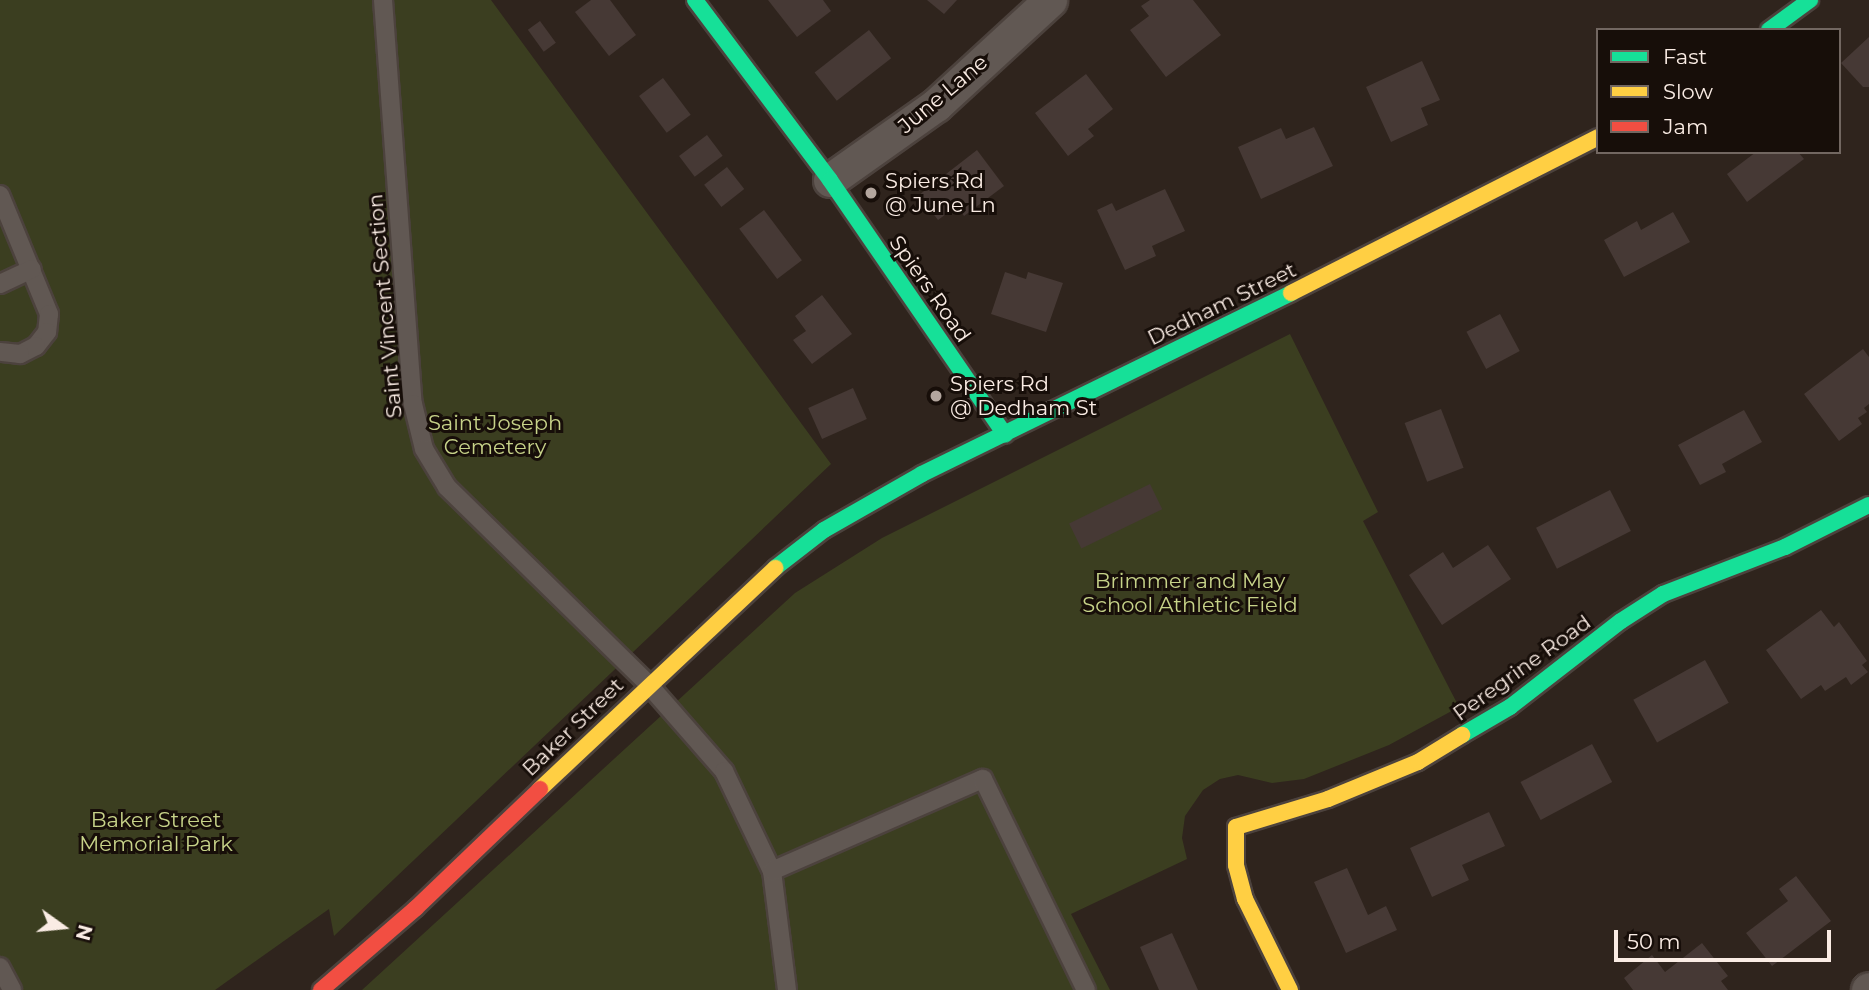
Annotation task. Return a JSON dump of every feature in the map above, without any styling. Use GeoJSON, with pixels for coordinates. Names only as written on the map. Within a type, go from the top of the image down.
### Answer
{"type":"FeatureCollection","features":[{"type":"Feature","properties":{"kind":"street","name":"Spiers Road"},"geometry":{"type":"LineString","coordinates":[[695,0],[830,180],[1005,435]]}},
{"type":"Feature","properties":{"kind":"street","name":"June Lane"},"geometry":{"type":"LineString","coordinates":[[830,180],[936,105],[1050,0]]}},
{"type":"Feature","properties":{"kind":"street"},"geometry":{"type":"LineString","coordinates":[[1772,28],[1810,0]]}},
{"type":"Feature","properties":{"kind":"street","name":"Dedham Street"},"geometry":{"type":"LineString","coordinates":[[862,506],[1596,138]]}},
{"type":"Feature","properties":{"kind":"street","name":"Peregrine Road"},"geometry":{"type":"LineString","coordinates":[[1290,990],[1245,899],[1236,865],[1236,827],[1328,799],[1418,762],[1510,707],[1621,621],[1663,594],[1785,547],[1869,505]]}},
{"type":"Feature","properties":{"kind":"street","name":"Baker Street"},"geometry":{"type":"LineString","coordinates":[[321,990],[416,908],[648,684],[785,559],[862,506]]}},
{"type":"Feature","properties":{"kind":"lane","name":"Saint Vincent Section"},"geometry":{"type":"LineString","coordinates":[[383,0],[413,404],[424,449],[447,487],[648,684],[724,771],[772,871],[787,990]]}},
{"type":"Feature","properties":{"kind":"lane"},"geometry":{"type":"LineString","coordinates":[[0,195],[49,314],[47,332],[36,346],[26,352],[0,352]]}},
{"type":"Feature","properties":{"kind":"lane"},"geometry":{"type":"LineString","coordinates":[[0,284],[32,269]]}},
{"type":"Feature","properties":{"kind":"lane"},"geometry":{"type":"LineString","coordinates":[[772,871],[983,779],[1086,990]]}},
{"type":"Feature","properties":{"kind":"lane"},"geometry":{"type":"LineString","coordinates":[[0,967],[12,990]]}},
{"type":"Feature","properties":{"kind":"green space"},"geometry":{"type":"Polygon","coordinates":[[[0,0],[491,0],[831,464],[334,936],[329,909],[215,990],[0,990],[0,0]]]}},
{"type":"Feature","properties":{"kind":"green space","name":"Brimmer and May School Athletic Field"},"geometry":{"type":"Polygon","coordinates":[[[1290,334],[1378,512],[1363,521],[1459,707],[1389,745],[1304,779],[1272,783],[1238,775],[1220,779],[1203,790],[1185,816],[1182,838],[1187,859],[1071,914],[1110,990],[362,990],[795,593],[882,538],[1290,334]]]}},
{"type":"Feature","properties":{"kind":"building"},"geometry":{"type":"Polygon","coordinates":[[[591,0],[610,0],[636,35],[609,56],[575,12],[591,0]]]}},
{"type":"Feature","properties":{"kind":"building"},"geometry":{"type":"Polygon","coordinates":[[[768,0],[823,0],[831,11],[797,37],[768,0]]]}},
{"type":"Feature","properties":{"kind":"building"},"geometry":{"type":"Polygon","coordinates":[[[927,0],[957,0],[944,14],[927,0]]]}},
{"type":"Feature","properties":{"kind":"building"},"geometry":{"type":"Polygon","coordinates":[[[1150,0],[1193,0],[1221,35],[1166,77],[1130,30],[1149,16],[1141,6],[1150,0]]]}},
{"type":"Feature","properties":{"kind":"building"},"geometry":{"type":"Polygon","coordinates":[[[540,21],[556,43],[544,52],[528,30],[540,21]]]}},
{"type":"Feature","properties":{"kind":"building"},"geometry":{"type":"Polygon","coordinates":[[[869,30],[891,58],[837,101],[815,72],[869,30]]]}},
{"type":"Feature","properties":{"kind":"building"},"geometry":{"type":"Polygon","coordinates":[[[1869,37],[1869,87],[1863,87],[1841,63],[1869,37]]]}},
{"type":"Feature","properties":{"kind":"building"},"geometry":{"type":"Polygon","coordinates":[[[1422,61],[1440,100],[1421,108],[1428,125],[1391,142],[1366,87],[1422,61]]]}},
{"type":"Feature","properties":{"kind":"building"},"geometry":{"type":"Polygon","coordinates":[[[1086,74],[1113,109],[1088,129],[1094,136],[1068,156],[1035,113],[1086,74]]]}},
{"type":"Feature","properties":{"kind":"building"},"geometry":{"type":"Polygon","coordinates":[[[663,78],[691,115],[667,133],[639,96],[663,78]]]}},
{"type":"Feature","properties":{"kind":"building"},"geometry":{"type":"Polygon","coordinates":[[[1314,127],[1333,166],[1261,199],[1238,147],[1281,128],[1286,139],[1314,127]]]}},
{"type":"Feature","properties":{"kind":"building"},"geometry":{"type":"Polygon","coordinates":[[[707,135],[723,156],[695,177],[679,156],[707,135]]]}},
{"type":"Feature","properties":{"kind":"building"},"geometry":{"type":"Polygon","coordinates":[[[977,150],[1004,186],[964,216],[957,206],[938,220],[919,195],[977,150]]]}},
{"type":"Feature","properties":{"kind":"building"},"geometry":{"type":"Polygon","coordinates":[[[1753,154],[1800,154],[1804,159],[1747,202],[1727,174],[1753,154]]]}},
{"type":"Feature","properties":{"kind":"building"},"geometry":{"type":"Polygon","coordinates":[[[727,167],[744,189],[721,207],[704,185],[727,167]]]}},
{"type":"Feature","properties":{"kind":"building"},"geometry":{"type":"Polygon","coordinates":[[[1165,189],[1185,231],[1152,246],[1156,256],[1125,270],[1097,210],[1112,203],[1116,211],[1165,189]]]}},
{"type":"Feature","properties":{"kind":"building"},"geometry":{"type":"Polygon","coordinates":[[[764,210],[802,260],[777,279],[739,229],[764,210]]]}},
{"type":"Feature","properties":{"kind":"building"},"geometry":{"type":"Polygon","coordinates":[[[1673,212],[1690,242],[1624,277],[1604,240],[1637,221],[1641,230],[1673,212]]]}},
{"type":"Feature","properties":{"kind":"building"},"geometry":{"type":"Polygon","coordinates":[[[1005,272],[1026,279],[1028,272],[1063,283],[1046,332],[991,314],[1005,272]]]}},
{"type":"Feature","properties":{"kind":"building"},"geometry":{"type":"Polygon","coordinates":[[[822,295],[852,334],[812,364],[793,340],[806,331],[795,316],[822,295]]]}},
{"type":"Feature","properties":{"kind":"building"},"geometry":{"type":"Polygon","coordinates":[[[1500,314],[1520,351],[1486,369],[1466,332],[1500,314]]]}},
{"type":"Feature","properties":{"kind":"building"},"geometry":{"type":"Polygon","coordinates":[[[1863,349],[1869,357],[1869,404],[1864,408],[1867,412],[1858,418],[1862,424],[1839,441],[1804,394],[1863,349]]]}},
{"type":"Feature","properties":{"kind":"building"},"geometry":{"type":"Polygon","coordinates":[[[853,388],[867,419],[822,439],[808,408],[853,388]]]}},
{"type":"Feature","properties":{"kind":"building"},"geometry":{"type":"Polygon","coordinates":[[[1441,409],[1464,468],[1427,482],[1405,423],[1441,409]]]}},
{"type":"Feature","properties":{"kind":"building"},"geometry":{"type":"Polygon","coordinates":[[[1744,410],[1762,442],[1722,464],[1726,472],[1700,485],[1678,445],[1744,410]]]}},
{"type":"Feature","properties":{"kind":"building"},"geometry":{"type":"Polygon","coordinates":[[[1150,484],[1162,509],[1081,549],[1069,523],[1150,484]]]}},
{"type":"Feature","properties":{"kind":"building"},"geometry":{"type":"Polygon","coordinates":[[[1610,490],[1631,531],[1557,569],[1536,528],[1610,490]]]}},
{"type":"Feature","properties":{"kind":"building"},"geometry":{"type":"Polygon","coordinates":[[[1488,545],[1511,579],[1442,625],[1409,575],[1443,552],[1453,568],[1488,545]]]}},
{"type":"Feature","properties":{"kind":"building"},"geometry":{"type":"Polygon","coordinates":[[[1821,610],[1834,627],[1839,622],[1867,661],[1862,665],[1868,672],[1851,685],[1846,677],[1825,691],[1821,685],[1801,699],[1766,650],[1821,610]]]}},
{"type":"Feature","properties":{"kind":"building"},"geometry":{"type":"Polygon","coordinates":[[[1705,660],[1729,703],[1657,743],[1633,700],[1705,660]]]}},
{"type":"Feature","properties":{"kind":"building"},"geometry":{"type":"Polygon","coordinates":[[[1592,744],[1612,782],[1541,820],[1520,782],[1592,744]]]}},
{"type":"Feature","properties":{"kind":"building"},"geometry":{"type":"Polygon","coordinates":[[[1489,812],[1505,846],[1462,865],[1469,880],[1432,897],[1410,848],[1489,812]]]}},
{"type":"Feature","properties":{"kind":"building"},"geometry":{"type":"Polygon","coordinates":[[[1347,868],[1368,915],[1386,906],[1397,930],[1346,953],[1314,882],[1347,868]]]}},
{"type":"Feature","properties":{"kind":"building"},"geometry":{"type":"Polygon","coordinates":[[[1796,876],[1831,921],[1772,966],[1746,933],[1788,901],[1779,889],[1796,876]]]}},
{"type":"Feature","properties":{"kind":"building"},"geometry":{"type":"Polygon","coordinates":[[[1172,933],[1198,990],[1159,990],[1140,947],[1172,933]]]}},
{"type":"Feature","properties":{"kind":"building"},"geometry":{"type":"Polygon","coordinates":[[[1702,943],[1728,976],[1721,981],[1728,990],[1633,990],[1624,978],[1652,955],[1665,972],[1702,943]]]}},
{"type":"Feature","properties":{"kind":"traffic: fast"},"geometry":{"type":"LineString","coordinates":[[695,0],[830,180],[1005,435]]}},
{"type":"Feature","properties":{"kind":"traffic: fast"},"geometry":{"type":"LineString","coordinates":[[1772,28],[1810,0]]}},
{"type":"Feature","properties":{"kind":"traffic: fast"},"geometry":{"type":"LineString","coordinates":[[775,568],[824,530],[922,474],[1291,293]]}},
{"type":"Feature","properties":{"kind":"traffic: fast"},"geometry":{"type":"LineString","coordinates":[[1462,735],[1510,707],[1621,621],[1663,594],[1785,547],[1869,505]]}},
{"type":"Feature","properties":{"kind":"traffic: slow"},"geometry":{"type":"LineString","coordinates":[[1291,293],[1596,138]]}},
{"type":"Feature","properties":{"kind":"traffic: slow"},"geometry":{"type":"LineString","coordinates":[[540,789],[775,568]]}},
{"type":"Feature","properties":{"kind":"traffic: slow"},"geometry":{"type":"LineString","coordinates":[[1290,990],[1245,899],[1236,865],[1236,827],[1328,799],[1418,762],[1462,735]]}},
{"type":"Feature","properties":{"kind":"traffic: jam"},"geometry":{"type":"LineString","coordinates":[[321,990],[416,908],[540,789]]}},
{"type":"Feature","properties":{"kind":"place","name":"Spiers Rd @ June Ln"},"geometry":{"type":"Point","coordinates":[871,193]}},
{"type":"Feature","properties":{"kind":"place","name":"Spiers Rd @ Dedham St"},"geometry":{"type":"Point","coordinates":[936,396]}},
{"type":"Feature","properties":{"kind":"park label","name":"Saint Joseph Cemetery"},"geometry":{"type":"Point","coordinates":[495,435]}},
{"type":"Feature","properties":{"kind":"park label","name":"Baker Street Memorial Park"},"geometry":{"type":"Point","coordinates":[156,832]}}]}
